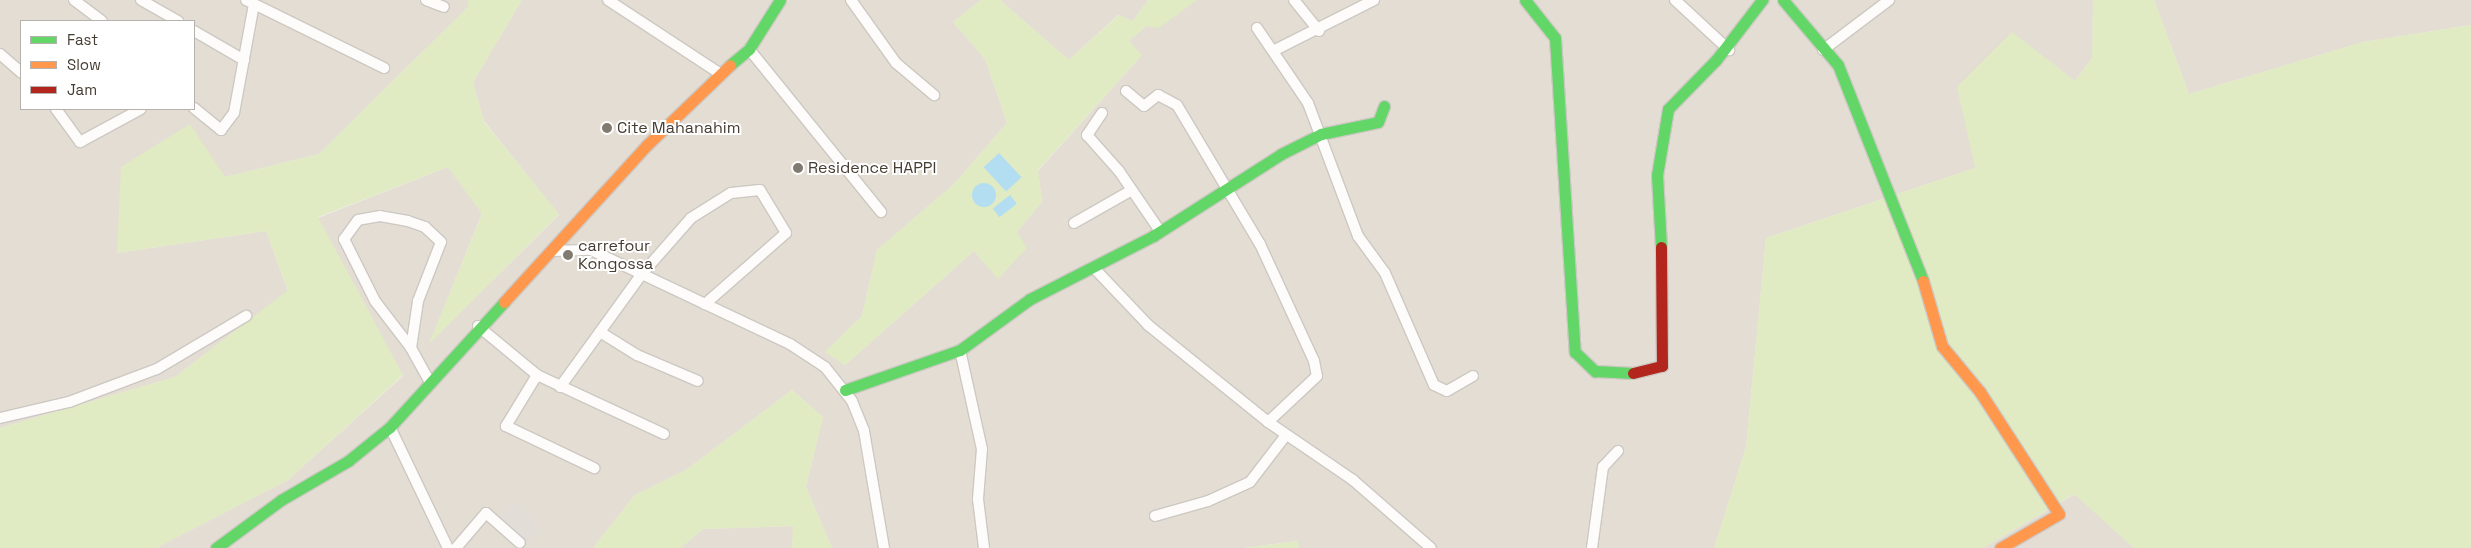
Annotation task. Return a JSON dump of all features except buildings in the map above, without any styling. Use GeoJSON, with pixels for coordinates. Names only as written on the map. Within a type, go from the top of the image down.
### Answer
{"type":"FeatureCollection","features":[{"type":"Feature","properties":{"kind":"street"},"geometry":{"type":"LineString","coordinates":[[141,0],[176,20]]}},
{"type":"Feature","properties":{"kind":"street"},"geometry":{"type":"LineString","coordinates":[[426,0],[444,7]]}},
{"type":"Feature","properties":{"kind":"street"},"geometry":{"type":"LineString","coordinates":[[608,0],[719,73]]}},
{"type":"Feature","properties":{"kind":"street"},"geometry":{"type":"LineString","coordinates":[[216,548],[281,500],[348,461],[390,427],[478,326],[554,251],[719,73],[749,49],[780,0]]}},
{"type":"Feature","properties":{"kind":"street"},"geometry":{"type":"LineString","coordinates":[[850,0],[896,63],[934,95]]}},
{"type":"Feature","properties":{"kind":"street"},"geometry":{"type":"LineString","coordinates":[[1294,0],[1319,31]]}},
{"type":"Feature","properties":{"kind":"street"},"geometry":{"type":"LineString","coordinates":[[1276,50],[1319,31],[1374,0]]}},
{"type":"Feature","properties":{"kind":"street"},"geometry":{"type":"LineString","coordinates":[[1525,0],[1556,38],[1566,257],[1575,352],[1595,371],[1629,374],[1662,366],[1665,315],[1657,175],[1668,109],[1727,48],[1762,0]]}},
{"type":"Feature","properties":{"kind":"street"},"geometry":{"type":"LineString","coordinates":[[1675,0],[1727,48]]}},
{"type":"Feature","properties":{"kind":"street"},"geometry":{"type":"LineString","coordinates":[[1783,0],[1838,65],[1917,261],[1942,346],[1980,392],[2059,514],[2000,548]]}},
{"type":"Feature","properties":{"kind":"street"},"geometry":{"type":"LineString","coordinates":[[1823,49],[1889,0]]}},
{"type":"Feature","properties":{"kind":"street"},"geometry":{"type":"LineString","coordinates":[[77,1],[101,20]]}},
{"type":"Feature","properties":{"kind":"street"},"geometry":{"type":"LineString","coordinates":[[195,109],[218,129],[225,128],[234,113],[244,60],[250,2],[384,68]]}},
{"type":"Feature","properties":{"kind":"street"},"geometry":{"type":"LineString","coordinates":[[1257,28],[1276,50],[1320,134],[1358,236],[1385,273],[1434,385],[1447,390],[1473,376]]}},
{"type":"Feature","properties":{"kind":"street"},"geometry":{"type":"LineString","coordinates":[[195,31],[244,60]]}},
{"type":"Feature","properties":{"kind":"street"},"geometry":{"type":"LineString","coordinates":[[749,49],[881,212]]}},
{"type":"Feature","properties":{"kind":"street"},"geometry":{"type":"LineString","coordinates":[[0,54],[20,71]]}},
{"type":"Feature","properties":{"kind":"street"},"geometry":{"type":"LineString","coordinates":[[1126,91],[1144,106],[1158,95],[1177,104],[1228,187],[1264,252],[1319,373],[1268,422]]}},
{"type":"Feature","properties":{"kind":"street"},"geometry":{"type":"LineString","coordinates":[[845,390],[960,350],[1030,300],[1160,232],[1228,187],[1320,134],[1374,124],[1382,119],[1384,106]]}},
{"type":"Feature","properties":{"kind":"street"},"geometry":{"type":"LineString","coordinates":[[57,110],[80,142],[139,110]]}},
{"type":"Feature","properties":{"kind":"street"},"geometry":{"type":"LineString","coordinates":[[1102,113],[1087,135],[1160,232]]}},
{"type":"Feature","properties":{"kind":"street"},"geometry":{"type":"LineString","coordinates":[[560,387],[642,275],[700,210],[744,189],[760,190],[786,233],[705,304]]}},
{"type":"Feature","properties":{"kind":"street"},"geometry":{"type":"LineString","coordinates":[[1074,223],[1130,191]]}},
{"type":"Feature","properties":{"kind":"street"},"geometry":{"type":"LineString","coordinates":[[411,348],[418,301],[441,242],[425,227],[408,220],[380,216],[358,220],[344,239],[375,301],[411,348],[430,382]]}},
{"type":"Feature","properties":{"kind":"street"},"geometry":{"type":"LineString","coordinates":[[554,251],[591,250],[808,354],[845,390],[864,431],[884,548]]}},
{"type":"Feature","properties":{"kind":"street"},"geometry":{"type":"LineString","coordinates":[[1094,268],[1148,325],[1268,422],[1353,480],[1431,548]]}},
{"type":"Feature","properties":{"kind":"street"},"geometry":{"type":"LineString","coordinates":[[0,418],[121,383],[157,369],[246,316]]}},
{"type":"Feature","properties":{"kind":"street"},"geometry":{"type":"LineString","coordinates":[[478,326],[536,375],[664,434]]}},
{"type":"Feature","properties":{"kind":"street"},"geometry":{"type":"LineString","coordinates":[[600,332],[637,355],[698,381]]}},
{"type":"Feature","properties":{"kind":"street"},"geometry":{"type":"LineString","coordinates":[[960,350],[982,449],[978,499],[984,548]]}},
{"type":"Feature","properties":{"kind":"street"},"geometry":{"type":"LineString","coordinates":[[536,375],[506,426],[594,468]]}},
{"type":"Feature","properties":{"kind":"street"},"geometry":{"type":"LineString","coordinates":[[390,427],[448,548]]}},
{"type":"Feature","properties":{"kind":"street"},"geometry":{"type":"LineString","coordinates":[[1155,516],[1208,501],[1250,482],[1286,435]]}},
{"type":"Feature","properties":{"kind":"street"},"geometry":{"type":"LineString","coordinates":[[1592,548],[1602,467],[1618,451]]}},
{"type":"Feature","properties":{"kind":"street"},"geometry":{"type":"LineString","coordinates":[[456,548],[486,513],[520,543]]}},
{"type":"Feature","properties":{"kind":"shaded area"},"geometry":{"type":"Polygon","coordinates":[[[0,0],[468,0],[468,7],[319,154],[225,177],[117,253],[266,231],[288,291],[175,377],[0,428],[0,0]]]}},
{"type":"Feature","properties":{"kind":"shaded area"},"geometry":{"type":"Polygon","coordinates":[[[522,0],[981,0],[953,22],[985,59],[1007,123],[954,184],[877,250],[862,316],[825,352],[845,365],[974,251],[998,278],[1017,232],[1042,202],[1038,171],[1141,56],[1129,41],[1146,26],[1197,0],[2093,0],[2092,58],[2075,81],[2012,33],[1975,168],[1766,238],[1746,447],[1714,548],[1299,548],[1297,541],[1244,548],[832,548],[806,487],[823,417],[792,390],[686,470],[635,495],[593,548],[156,548],[288,480],[403,376],[318,218],[448,167],[482,213],[430,342],[559,215],[484,121],[473,82],[522,0]]]}},
{"type":"Feature","properties":{"kind":"shaded area"},"geometry":{"type":"Polygon","coordinates":[[[1000,0],[1148,0],[1133,21],[1118,15],[1069,60],[1000,0]]]}},
{"type":"Feature","properties":{"kind":"shaded area"},"geometry":{"type":"Polygon","coordinates":[[[2154,0],[2471,0],[2471,25],[2363,42],[2189,94],[2154,0]]]}},
{"type":"Feature","properties":{"kind":"shaded area"},"geometry":{"type":"Polygon","coordinates":[[[2075,494],[2134,548],[1983,548],[2075,494]]]}},
{"type":"Feature","properties":{"kind":"shaded area"},"geometry":{"type":"Polygon","coordinates":[[[516,499],[542,529],[525,544],[499,514],[516,499]]]}},
{"type":"Feature","properties":{"kind":"shaded area"},"geometry":{"type":"Polygon","coordinates":[[[794,526],[792,548],[680,548],[703,529],[794,526]]]}},
{"type":"Feature","properties":{"kind":"green space"},"geometry":{"type":"Polygon","coordinates":[[[468,0],[522,0],[473,82],[484,122],[559,214],[429,344],[482,214],[448,167],[318,217],[403,375],[288,480],[156,548],[0,548],[0,428],[175,377],[288,290],[266,231],[117,253],[121,167],[190,124],[225,177],[319,154],[468,7],[468,0]]]}},
{"type":"Feature","properties":{"kind":"green space"},"geometry":{"type":"Polygon","coordinates":[[[981,0],[1000,0],[1069,60],[1119,15],[1133,21],[1148,0],[1197,0],[1159,28],[1146,26],[1129,41],[1142,55],[1038,170],[1042,202],[1017,232],[1027,248],[998,279],[974,251],[845,365],[825,352],[862,316],[877,250],[954,184],[1007,123],[985,59],[953,22],[981,0]]]}},
{"type":"Feature","properties":{"kind":"green space"},"geometry":{"type":"Polygon","coordinates":[[[2093,0],[2154,0],[2189,94],[2363,42],[2471,25],[2471,548],[2134,548],[2074,494],[1983,548],[1714,548],[1746,447],[1766,238],[1975,168],[1957,87],[2012,32],[2075,81],[2092,58],[2093,0]]]}},
{"type":"Feature","properties":{"kind":"green space"},"geometry":{"type":"Polygon","coordinates":[[[792,390],[823,417],[806,487],[832,548],[792,548],[793,526],[703,529],[680,548],[593,548],[635,495],[686,470],[792,390]]]}},
{"type":"Feature","properties":{"kind":"green space"},"geometry":{"type":"Polygon","coordinates":[[[1298,541],[1299,548],[1244,548],[1298,541]]]}},
{"type":"Feature","properties":{"kind":"water"},"geometry":{"type":"Polygon","coordinates":[[[999,153],[1022,177],[1006,191],[984,167],[999,153]]]}},
{"type":"Feature","properties":{"kind":"water"},"geometry":{"type":"Polygon","coordinates":[[[984,183],[989,184],[995,190],[995,200],[989,206],[984,207],[979,206],[973,200],[972,195],[973,190],[979,184],[984,183]]]}},
{"type":"Feature","properties":{"kind":"water"},"geometry":{"type":"Polygon","coordinates":[[[1010,195],[1017,204],[999,217],[993,209],[1010,195]]]}},
{"type":"Feature","properties":{"kind":"traffic: fast"},"geometry":{"type":"LineString","coordinates":[[730,65],[749,49],[780,0]]}},
{"type":"Feature","properties":{"kind":"traffic: fast"},"geometry":{"type":"LineString","coordinates":[[1525,0],[1555,38],[1575,352],[1595,371],[1633,373]]}},
{"type":"Feature","properties":{"kind":"traffic: fast"},"geometry":{"type":"LineString","coordinates":[[1661,247],[1657,175],[1668,109],[1716,60],[1762,0]]}},
{"type":"Feature","properties":{"kind":"traffic: fast"},"geometry":{"type":"LineString","coordinates":[[1783,0],[1838,65],[1923,281]]}},
{"type":"Feature","properties":{"kind":"traffic: fast"},"geometry":{"type":"LineString","coordinates":[[845,390],[960,350],[1030,299],[1153,236],[1281,154],[1321,134],[1378,122],[1384,106]]}},
{"type":"Feature","properties":{"kind":"traffic: fast"},"geometry":{"type":"LineString","coordinates":[[216,548],[281,500],[348,461],[390,427],[504,302]]}},
{"type":"Feature","properties":{"kind":"traffic: slow"},"geometry":{"type":"LineString","coordinates":[[504,302],[647,145],[730,65]]}},
{"type":"Feature","properties":{"kind":"traffic: slow"},"geometry":{"type":"LineString","coordinates":[[1923,281],[1942,346],[1980,392],[2059,514],[2000,548]]}},
{"type":"Feature","properties":{"kind":"traffic: jam"},"geometry":{"type":"LineString","coordinates":[[1633,373],[1662,366],[1661,247]]}},
{"type":"Feature","properties":{"kind":"place","name":"Cite Mahanahim"},"geometry":{"type":"Point","coordinates":[607,128]}},
{"type":"Feature","properties":{"kind":"place","name":"Residence HAPPI"},"geometry":{"type":"Point","coordinates":[798,168]}},
{"type":"Feature","properties":{"kind":"place","name":"carrefour Kongossa"},"geometry":{"type":"Point","coordinates":[568,255]}}]}
